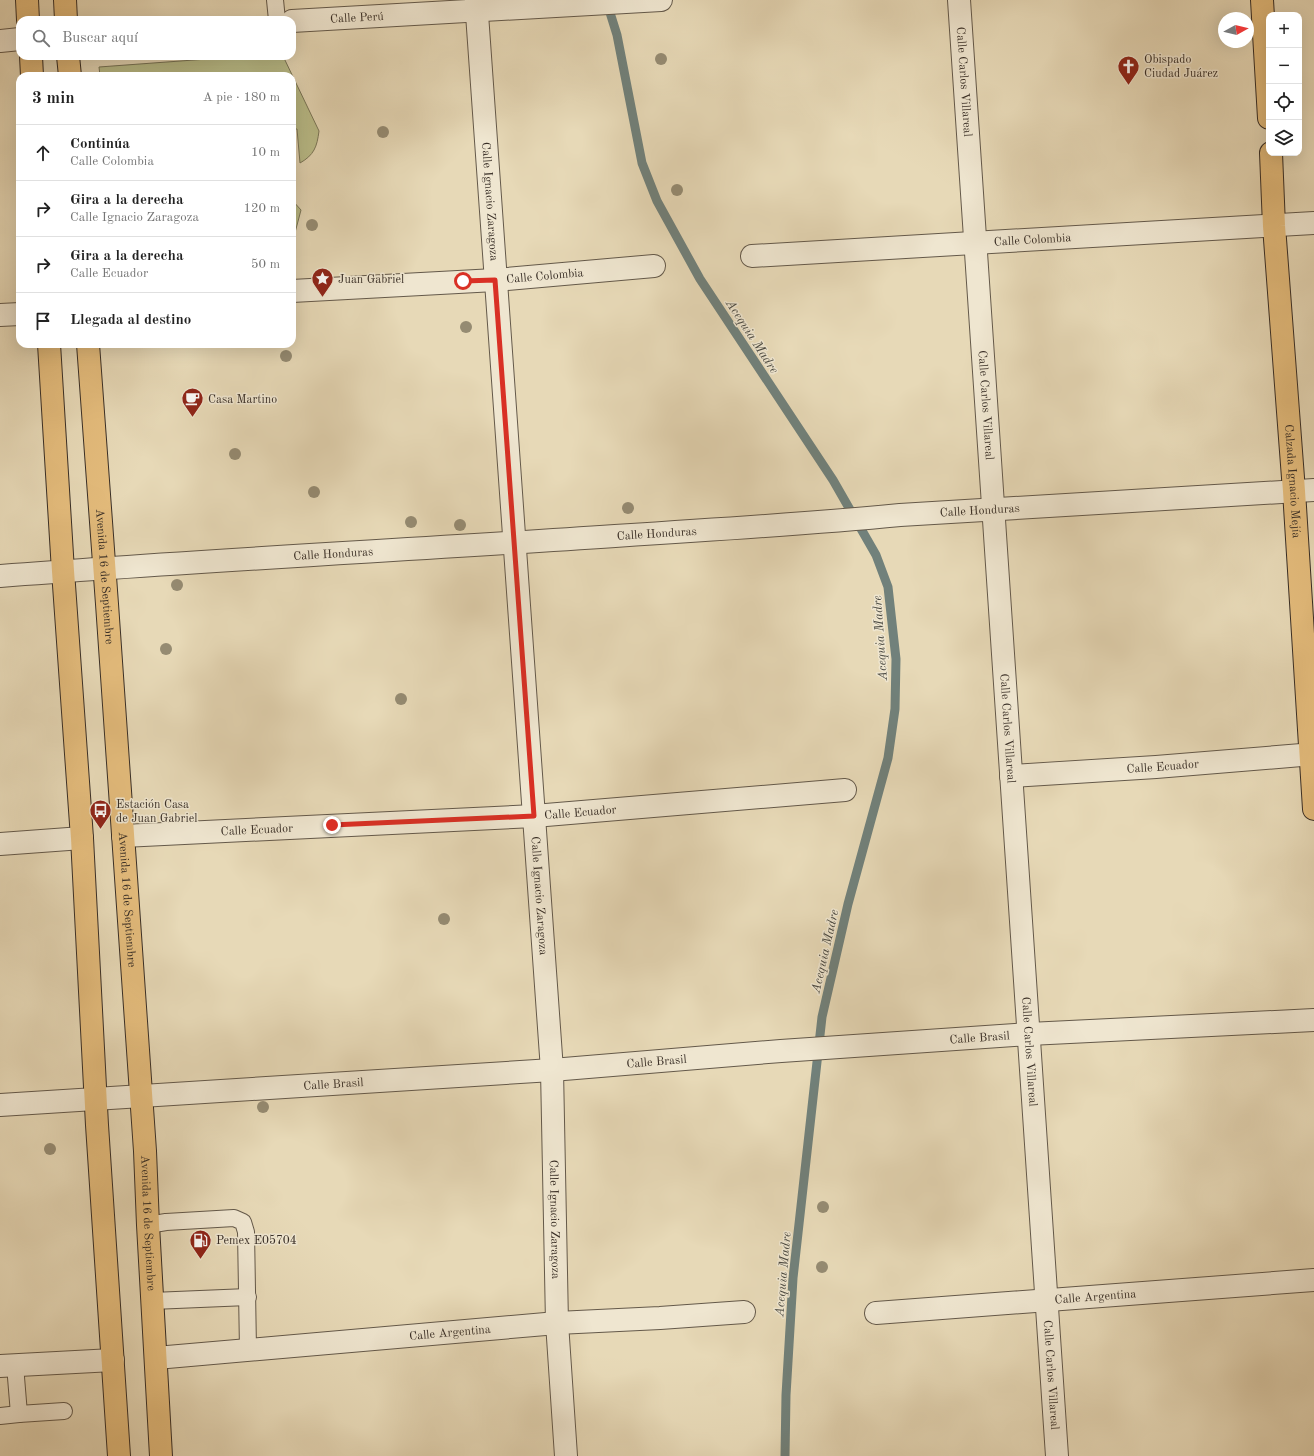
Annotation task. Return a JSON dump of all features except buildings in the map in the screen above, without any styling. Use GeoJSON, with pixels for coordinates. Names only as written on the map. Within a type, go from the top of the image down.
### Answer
{"type":"FeatureCollection","features":[{"type":"Feature","properties":{"kind":"main road"},"geometry":{"type":"LineString","coordinates":[[27,0],[28,16]]}},
{"type":"Feature","properties":{"kind":"main road"},"geometry":{"type":"LineString","coordinates":[[65,0],[66,16]]}},
{"type":"Feature","properties":{"kind":"main road"},"geometry":{"type":"LineString","coordinates":[[1262,0],[1267,84]]}},
{"type":"Feature","properties":{"kind":"main road"},"geometry":{"type":"LineString","coordinates":[[31,60],[32,72]]}},
{"type":"Feature","properties":{"kind":"main road"},"geometry":{"type":"LineString","coordinates":[[68,60],[70,72]]}},
{"type":"Feature","properties":{"kind":"main road","name":"Calzada Ignacio Mejía"},"geometry":{"type":"LineString","coordinates":[[1271,156],[1274,226],[1304,491],[1314,809]]}},
{"type":"Feature","properties":{"kind":"main road"},"geometry":{"type":"LineString","coordinates":[[49,348],[62,571],[82,838],[96,1099],[119,1456]]}},
{"type":"Feature","properties":{"kind":"main road","name":"Avenida 16 de Septiembre"},"geometry":{"type":"LineString","coordinates":[[88,348],[141,1097],[161,1456]]}},
{"type":"Feature","properties":{"kind":"street","name":"Calle Carlos Villareal"},"geometry":{"type":"LineString","coordinates":[[959,0],[1057,1456]]}},
{"type":"Feature","properties":{"kind":"street","name":"Calle Perú"},"geometry":{"type":"LineString","coordinates":[[296,21],[476,6],[557,7],[655,1]]}},
{"type":"Feature","properties":{"kind":"street","name":"Calle Ignacio Zaragoza"},"geometry":{"type":"LineString","coordinates":[[476,6],[552,1070],[557,1323],[566,1456]]}},
{"type":"Feature","properties":{"kind":"street"},"geometry":{"type":"LineString","coordinates":[[0,41],[16,39]]}},
{"type":"Feature","properties":{"kind":"street","name":"Calle Colombia"},"geometry":{"type":"LineString","coordinates":[[752,256],[1314,223]]}},
{"type":"Feature","properties":{"kind":"street","name":"Calle Colombia"},"geometry":{"type":"LineString","coordinates":[[296,291],[495,280],[654,266]]}},
{"type":"Feature","properties":{"kind":"street"},"geometry":{"type":"LineString","coordinates":[[0,315],[16,314]]}},
{"type":"Feature","properties":{"kind":"street","name":"Calle Honduras"},"geometry":{"type":"LineString","coordinates":[[0,576],[104,568],[832,522],[900,515],[1304,491]]}},
{"type":"Feature","properties":{"kind":"street","name":"Calle Ecuador"},"geometry":{"type":"LineString","coordinates":[[1011,776],[1156,767],[1312,754]]}},
{"type":"Feature","properties":{"kind":"street","name":"Calle Ecuador"},"geometry":{"type":"LineString","coordinates":[[123,836],[534,816],[845,790]]}},
{"type":"Feature","properties":{"kind":"street"},"geometry":{"type":"LineString","coordinates":[[0,844],[82,838]]}},
{"type":"Feature","properties":{"kind":"street","name":"Calle Brasil"},"geometry":{"type":"LineString","coordinates":[[0,1105],[552,1070],[781,1051],[1029,1034],[1314,1020]]}},
{"type":"Feature","properties":{"kind":"street","name":"Calle Argentina"},"geometry":{"type":"LineString","coordinates":[[876,1313],[1314,1280]]}},
{"type":"Feature","properties":{"kind":"street","name":"Calle Argentina"},"geometry":{"type":"LineString","coordinates":[[156,1358],[557,1323],[744,1312]]}},
{"type":"Feature","properties":{"kind":"street"},"geometry":{"type":"LineString","coordinates":[[8,1365],[112,1360]]}},
{"type":"Feature","properties":{"kind":"lane"},"geometry":{"type":"LineString","coordinates":[[275,0],[277,16]]}},
{"type":"Feature","properties":{"kind":"lane"},"geometry":{"type":"LineString","coordinates":[[148,1225],[166,1222],[234,1218],[242,1222],[246,1232],[248,1349]]}},
{"type":"Feature","properties":{"kind":"lane"},"geometry":{"type":"LineString","coordinates":[[152,1302],[248,1297]]}},
{"type":"Feature","properties":{"kind":"lane"},"geometry":{"type":"LineString","coordinates":[[8,1365],[19,1414]]}},
{"type":"Feature","properties":{"kind":"lane"},"geometry":{"type":"LineString","coordinates":[[0,1416],[64,1411]]}},
{"type":"Feature","properties":{"kind":"green space"},"geometry":{"type":"Polygon","coordinates":[[[194,60],[285,60],[291,72],[100,72],[99,67],[194,60]]]}},
{"type":"Feature","properties":{"kind":"green space"},"geometry":{"type":"Polygon","coordinates":[[[296,83],[319,131],[317,142],[312,154],[300,163],[297,129],[296,83]]]}},
{"type":"Feature","properties":{"kind":"green space"},"geometry":{"type":"Polygon","coordinates":[[[296,204],[301,210],[296,229],[296,204]]]}},
{"type":"Feature","properties":{"kind":"waterway","name":"Acequia Madre"},"geometry":{"type":"LineString","coordinates":[[607,3],[617,35],[642,163],[657,201],[700,279],[833,480],[876,555],[888,587],[896,659],[895,709],[888,758],[848,904],[822,1017],[793,1278],[786,1395],[785,1456]]}},
{"type":"Feature","properties":{"kind":"place","name":"Obispado Ciudad Juárez"},"geometry":{"type":"Point","coordinates":[1128,86]}},
{"type":"Feature","properties":{"kind":"place","name":"Juan Gabriel"},"geometry":{"type":"Point","coordinates":[322,298]}},
{"type":"Feature","properties":{"kind":"place","name":"Casa Martino"},"geometry":{"type":"Point","coordinates":[192,418]}},
{"type":"Feature","properties":{"kind":"place","name":"Estación Casa de Juan Gabriel"},"geometry":{"type":"Point","coordinates":[100,830]}},
{"type":"Feature","properties":{"kind":"place","name":"Pemex E05704"},"geometry":{"type":"Point","coordinates":[200,1260]}},
{"type":"Feature","properties":{"kind":"route"},"geometry":{"type":"LineString","coordinates":[[332,825],[534,816],[495,280],[463,281]]}}]}
